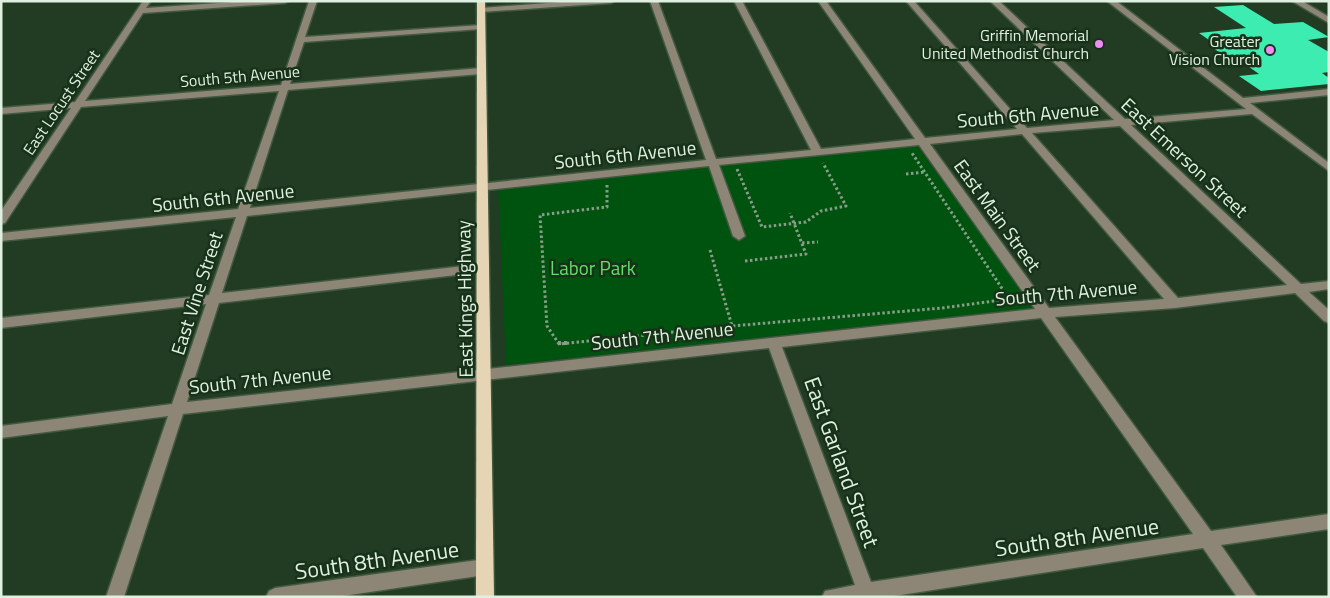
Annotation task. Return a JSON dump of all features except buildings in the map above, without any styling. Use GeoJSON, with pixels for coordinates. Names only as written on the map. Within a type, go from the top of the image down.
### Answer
{"type":"FeatureCollection","features":[{"type":"Feature","properties":{"kind":"main road","name":"East Kings Highway"},"geometry":{"type":"LineString","coordinates":[[481,6],[485,597]]}},
{"type":"Feature","properties":{"kind":"street","name":"East Locust Street"},"geometry":{"type":"LineString","coordinates":[[1,220],[147,1]]}},
{"type":"Feature","properties":{"kind":"street"},"geometry":{"type":"LineString","coordinates":[[140,11],[285,1]]}},
{"type":"Feature","properties":{"kind":"street","name":"East Vine Street"},"geometry":{"type":"LineString","coordinates":[[115,597],[313,1]]}},
{"type":"Feature","properties":{"kind":"street"},"geometry":{"type":"LineString","coordinates":[[481,6],[611,1]]}},
{"type":"Feature","properties":{"kind":"street"},"geometry":{"type":"LineString","coordinates":[[654,1],[739,236]]}},
{"type":"Feature","properties":{"kind":"street"},"geometry":{"type":"LineString","coordinates":[[738,1],[817,151]]}},
{"type":"Feature","properties":{"kind":"street","name":"East Main Street"},"geometry":{"type":"LineString","coordinates":[[822,1],[1248,597]]}},
{"type":"Feature","properties":{"kind":"street"},"geometry":{"type":"LineString","coordinates":[[910,1],[1175,303]]}},
{"type":"Feature","properties":{"kind":"street","name":"East Emerson Street"},"geometry":{"type":"LineString","coordinates":[[994,1],[1329,318]]}},
{"type":"Feature","properties":{"kind":"street"},"geometry":{"type":"LineString","coordinates":[[1111,1],[1329,168]]}},
{"type":"Feature","properties":{"kind":"street"},"geometry":{"type":"LineString","coordinates":[[1296,1],[1329,21]]}},
{"type":"Feature","properties":{"kind":"street"},"geometry":{"type":"LineString","coordinates":[[300,40],[481,27]]}},
{"type":"Feature","properties":{"kind":"street","name":"South 5th Avenue"},"geometry":{"type":"LineString","coordinates":[[1,111],[481,71]]}},
{"type":"Feature","properties":{"kind":"street"},"geometry":{"type":"LineString","coordinates":[[1241,101],[1329,92]]}},
{"type":"Feature","properties":{"kind":"street","name":"South 6th Avenue"},"geometry":{"type":"LineString","coordinates":[[1,237],[482,188],[502,184],[817,151],[1253,111]]}},
{"type":"Feature","properties":{"kind":"street"},"geometry":{"type":"LineString","coordinates":[[1,323],[482,268]]}},
{"type":"Feature","properties":{"kind":"street","name":"South 7th Avenue"},"geometry":{"type":"LineString","coordinates":[[1,432],[177,409],[484,374],[1046,313],[1175,303],[1329,285]]}},
{"type":"Feature","properties":{"kind":"street","name":"East Garland Street"},"geometry":{"type":"LineString","coordinates":[[774,343],[867,594]]}},
{"type":"Feature","properties":{"kind":"street","name":"South 8th Avenue"},"geometry":{"type":"LineString","coordinates":[[831,597],[867,594],[1329,521]]}},
{"type":"Feature","properties":{"kind":"street","name":"South 8th Avenue"},"geometry":{"type":"LineString","coordinates":[[275,597],[485,567]]}},
{"type":"Feature","properties":{"kind":"path"},"geometry":{"type":"LineString","coordinates":[[607,182],[607,207],[540,215],[547,326],[559,344],[732,326],[942,308],[1009,299],[910,152]]}},
{"type":"Feature","properties":{"kind":"path"},"geometry":{"type":"LineString","coordinates":[[746,168],[737,169],[762,227],[806,222],[821,211],[846,206],[821,160],[830,159]]}},
{"type":"Feature","properties":{"kind":"path"},"geometry":{"type":"LineString","coordinates":[[906,174],[925,172]]}},
{"type":"Feature","properties":{"kind":"path"},"geometry":{"type":"LineString","coordinates":[[745,261],[806,254],[790,214]]}},
{"type":"Feature","properties":{"kind":"path"},"geometry":{"type":"LineString","coordinates":[[802,244],[818,242]]}},
{"type":"Feature","properties":{"kind":"path"},"geometry":{"type":"LineString","coordinates":[[710,250],[732,326]]}},
{"type":"Feature","properties":{"kind":"green space","name":"Labor Park"},"geometry":{"type":"Polygon","coordinates":[[[917,146],[1034,308],[506,365],[498,188],[917,146]]]}},
{"type":"Feature","properties":{"kind":"place","name":"Griffin Memorial United Methodist Church"},"geometry":{"type":"Point","coordinates":[1099,44]}},
{"type":"Feature","properties":{"kind":"place","name":"Greater Vision Church"},"geometry":{"type":"Point","coordinates":[1270,50]}}]}
